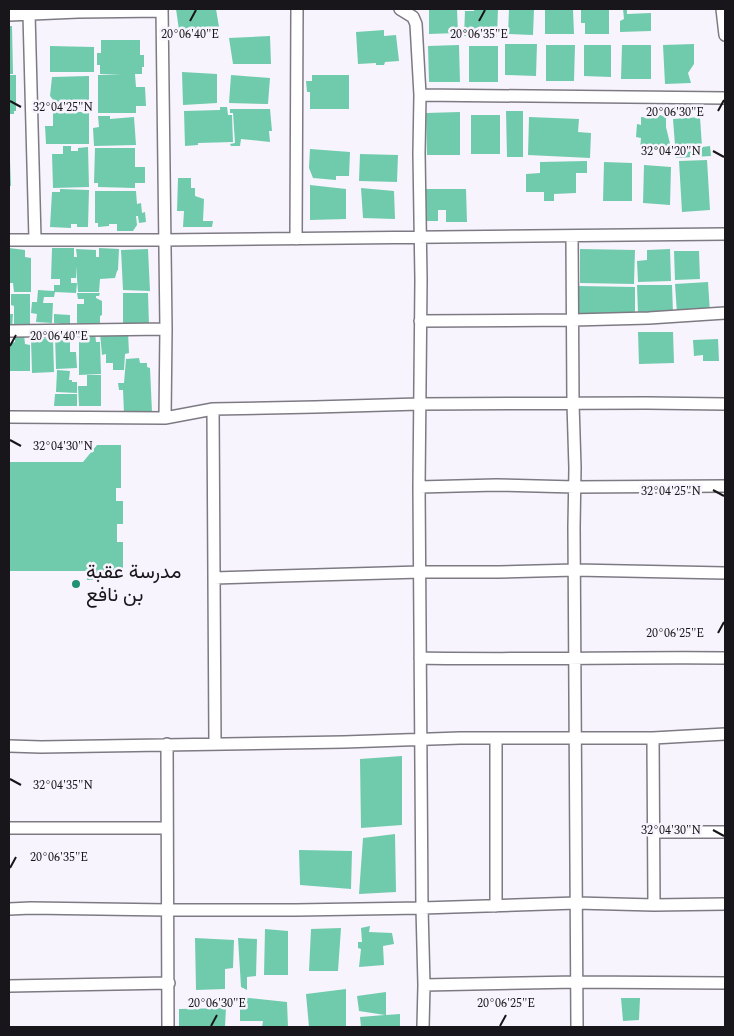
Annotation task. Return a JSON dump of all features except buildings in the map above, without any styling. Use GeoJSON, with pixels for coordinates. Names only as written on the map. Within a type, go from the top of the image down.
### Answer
{"type":"FeatureCollection","features":[{"type":"Feature","properties":{"kind":"street"},"geometry":{"type":"LineString","coordinates":[[296,239],[297,9]]}},
{"type":"Feature","properties":{"kind":"street"},"geometry":{"type":"LineString","coordinates":[[400,9],[413,17],[416,24],[420,95],[419,487],[424,984],[422,1027]]}},
{"type":"Feature","properties":{"kind":"street"},"geometry":{"type":"LineString","coordinates":[[722,9],[725,34]]}},
{"type":"Feature","properties":{"kind":"street"},"geometry":{"type":"LineString","coordinates":[[9,15],[78,10],[162,10],[166,329],[165,418]]}},
{"type":"Feature","properties":{"kind":"street"},"geometry":{"type":"LineString","coordinates":[[29,14],[35,239]]}},
{"type":"Feature","properties":{"kind":"street"},"geometry":{"type":"LineString","coordinates":[[420,95],[725,98]]}},
{"type":"Feature","properties":{"kind":"street"},"geometry":{"type":"LineString","coordinates":[[9,240],[725,234]]}},
{"type":"Feature","properties":{"kind":"street"},"geometry":{"type":"LineString","coordinates":[[572,236],[577,1027]]}},
{"type":"Feature","properties":{"kind":"street"},"geometry":{"type":"LineString","coordinates":[[420,321],[573,320],[725,314]]}},
{"type":"Feature","properties":{"kind":"street"},"geometry":{"type":"LineString","coordinates":[[9,331],[166,329]]}},
{"type":"Feature","properties":{"kind":"street"},"geometry":{"type":"LineString","coordinates":[[9,417],[165,418],[213,409],[419,404],[725,404]]}},
{"type":"Feature","properties":{"kind":"street"},"geometry":{"type":"LineString","coordinates":[[213,409],[215,744]]}},
{"type":"Feature","properties":{"kind":"street"},"geometry":{"type":"LineString","coordinates":[[419,487],[496,485],[725,486]]}},
{"type":"Feature","properties":{"kind":"street"},"geometry":{"type":"LineString","coordinates":[[214,578],[575,570],[725,573]]}},
{"type":"Feature","properties":{"kind":"street"},"geometry":{"type":"LineString","coordinates":[[420,658],[725,658]]}},
{"type":"Feature","properties":{"kind":"street"},"geometry":{"type":"LineString","coordinates":[[9,746],[344,742],[421,739],[653,738],[725,734]]}},
{"type":"Feature","properties":{"kind":"street"},"geometry":{"type":"LineString","coordinates":[[653,738],[654,905]]}},
{"type":"Feature","properties":{"kind":"street"},"geometry":{"type":"LineString","coordinates":[[496,739],[496,906]]}},
{"type":"Feature","properties":{"kind":"street"},"geometry":{"type":"LineString","coordinates":[[167,744],[168,1027]]}},
{"type":"Feature","properties":{"kind":"street"},"geometry":{"type":"LineString","coordinates":[[9,828],[167,828]]}},
{"type":"Feature","properties":{"kind":"street"},"geometry":{"type":"LineString","coordinates":[[654,832],[725,832]]}},
{"type":"Feature","properties":{"kind":"street"},"geometry":{"type":"LineString","coordinates":[[9,909],[296,910],[576,903],[725,904]]}},
{"type":"Feature","properties":{"kind":"street"},"geometry":{"type":"LineString","coordinates":[[424,984],[577,982],[725,984]]}},
{"type":"Feature","properties":{"kind":"street"},"geometry":{"type":"LineString","coordinates":[[9,986],[169,983]]}},
{"type":"Feature","properties":{"kind":"place","name":"مدرسة عقبة بن نافع"},"geometry":{"type":"Point","coordinates":[76,584]}}]}
